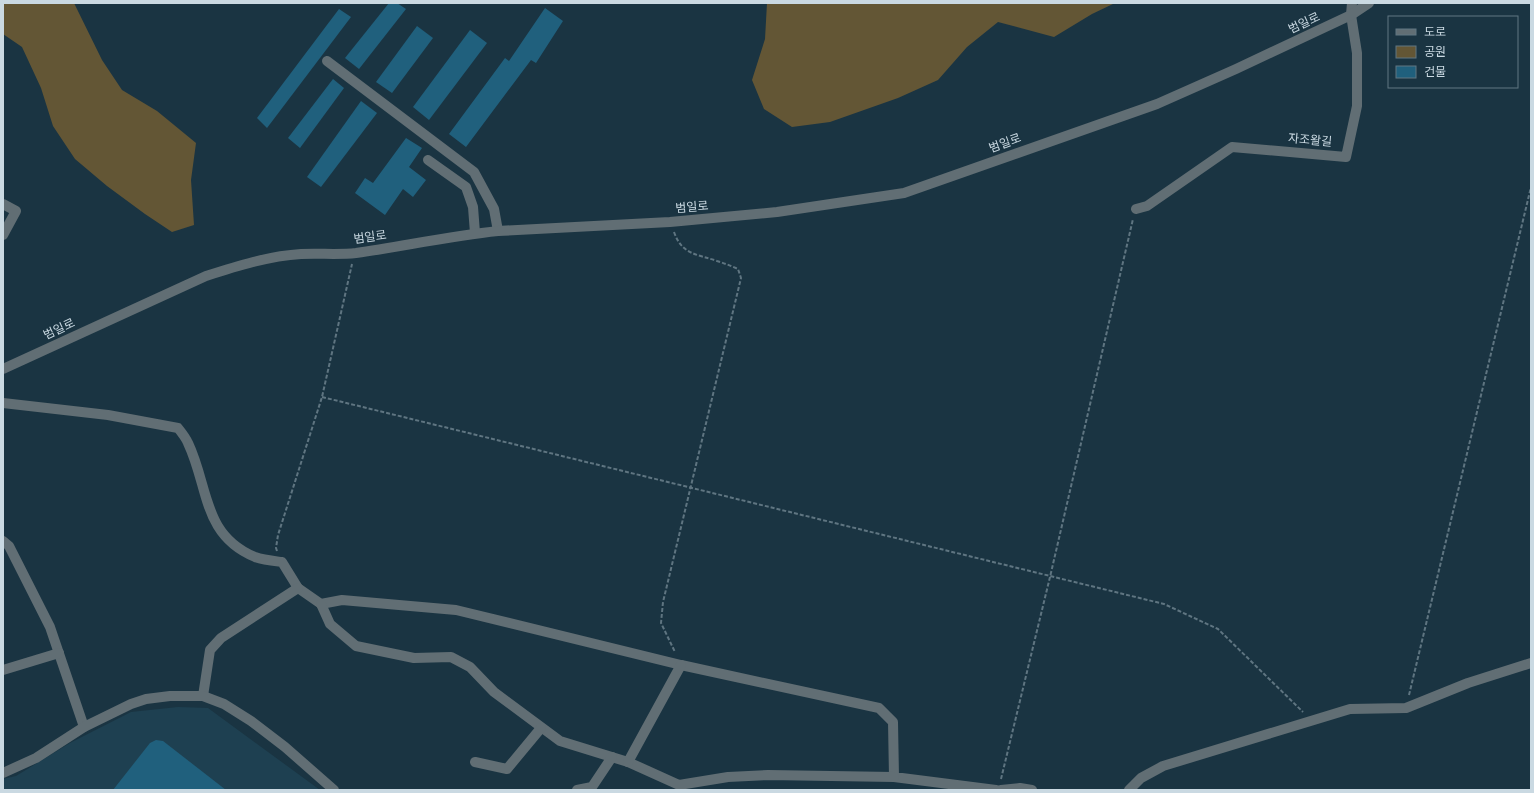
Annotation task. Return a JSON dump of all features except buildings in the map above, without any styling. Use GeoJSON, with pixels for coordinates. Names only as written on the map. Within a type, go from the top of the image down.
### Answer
{"type":"FeatureCollection","features":[{"type":"Feature","properties":{"kind":"street","name":"자조왈길"},"geometry":{"type":"LineString","coordinates":[[1136,209],[1147,206],[1232,146],[1346,156],[1356,106],[1357,53],[1351,16],[1352,3]]}},
{"type":"Feature","properties":{"kind":"street","name":"범일로"},"geometry":{"type":"LineString","coordinates":[[3,369],[206,276],[263,260],[300,254],[354,253],[475,233],[670,222],[777,212],[904,194],[1157,104],[1351,16],[1369,3]]}},
{"type":"Feature","properties":{"kind":"street"},"geometry":{"type":"LineString","coordinates":[[327,61],[474,172],[494,209],[498,231]]}},
{"type":"Feature","properties":{"kind":"street"},"geometry":{"type":"LineString","coordinates":[[428,160],[466,187],[473,207],[475,233]]}},
{"type":"Feature","properties":{"kind":"street"},"geometry":{"type":"LineString","coordinates":[[3,204],[16,211],[3,235]]}},
{"type":"Feature","properties":{"kind":"street"},"geometry":{"type":"LineString","coordinates":[[3,403],[108,415],[178,428],[188,443],[212,516],[222,534],[236,547],[256,558],[282,562],[298,588],[321,604],[330,624],[356,646],[414,658],[451,657],[470,667],[494,692],[560,741],[628,762],[678,785],[728,776],[761,775],[894,777],[1032,790]]}},
{"type":"Feature","properties":{"kind":"street"},"geometry":{"type":"LineString","coordinates":[[3,541],[9,546],[47,621],[84,727]]}},
{"type":"Feature","properties":{"kind":"street"},"geometry":{"type":"LineString","coordinates":[[203,696],[210,650],[221,638],[298,588]]}},
{"type":"Feature","properties":{"kind":"street"},"geometry":{"type":"LineString","coordinates":[[321,604],[342,600],[456,610],[681,665],[879,708],[893,722],[894,777]]}},
{"type":"Feature","properties":{"kind":"street"},"geometry":{"type":"LineString","coordinates":[[3,670],[59,653]]}},
{"type":"Feature","properties":{"kind":"street"},"geometry":{"type":"LineString","coordinates":[[1129,790],[1142,778],[1163,766],[1350,709],[1406,708],[1468,683],[1531,663]]}},
{"type":"Feature","properties":{"kind":"street"},"geometry":{"type":"LineString","coordinates":[[628,762],[681,665]]}},
{"type":"Feature","properties":{"kind":"street"},"geometry":{"type":"LineString","coordinates":[[3,773],[36,758],[84,727],[131,704],[170,696],[203,696],[224,704],[252,721],[285,747],[334,790]]}},
{"type":"Feature","properties":{"kind":"street"},"geometry":{"type":"LineString","coordinates":[[475,762],[507,769],[541,728]]}},
{"type":"Feature","properties":{"kind":"street"},"geometry":{"type":"LineString","coordinates":[[577,790],[592,787],[612,757]]}},
{"type":"Feature","properties":{"kind":"path"},"geometry":{"type":"LineString","coordinates":[[1406,708],[1531,187]]}},
{"type":"Feature","properties":{"kind":"path"},"geometry":{"type":"LineString","coordinates":[[999,787],[1136,209]]}},
{"type":"Feature","properties":{"kind":"path"},"geometry":{"type":"LineString","coordinates":[[670,222],[677,243],[694,255],[716,260],[738,269],[741,278],[689,488],[663,602],[661,622],[681,665]]}},
{"type":"Feature","properties":{"kind":"path"},"geometry":{"type":"LineString","coordinates":[[282,562],[276,548],[278,536],[322,397],[354,253]]}},
{"type":"Feature","properties":{"kind":"path"},"geometry":{"type":"LineString","coordinates":[[322,397],[1164,604],[1218,629],[1311,720]]}},
{"type":"Feature","properties":{"kind":"shaded area"},"geometry":{"type":"Polygon","coordinates":[[[178,707],[208,708],[320,790],[3,790],[3,779],[16,776],[70,743],[131,712],[178,707]]]}},
{"type":"Feature","properties":{"kind":"green space"},"geometry":{"type":"Polygon","coordinates":[[[3,3],[74,3],[102,60],[122,90],[157,111],[196,143],[191,180],[194,225],[172,232],[107,186],[75,159],[53,126],[41,88],[22,47],[3,34],[3,3]]]}},
{"type":"Feature","properties":{"kind":"green space"},"geometry":{"type":"Polygon","coordinates":[[[767,3],[1115,3],[1092,14],[1054,37],[998,22],[967,47],[938,80],[898,98],[830,122],[792,127],[764,109],[752,80],[765,39],[767,3]]]}}]}
